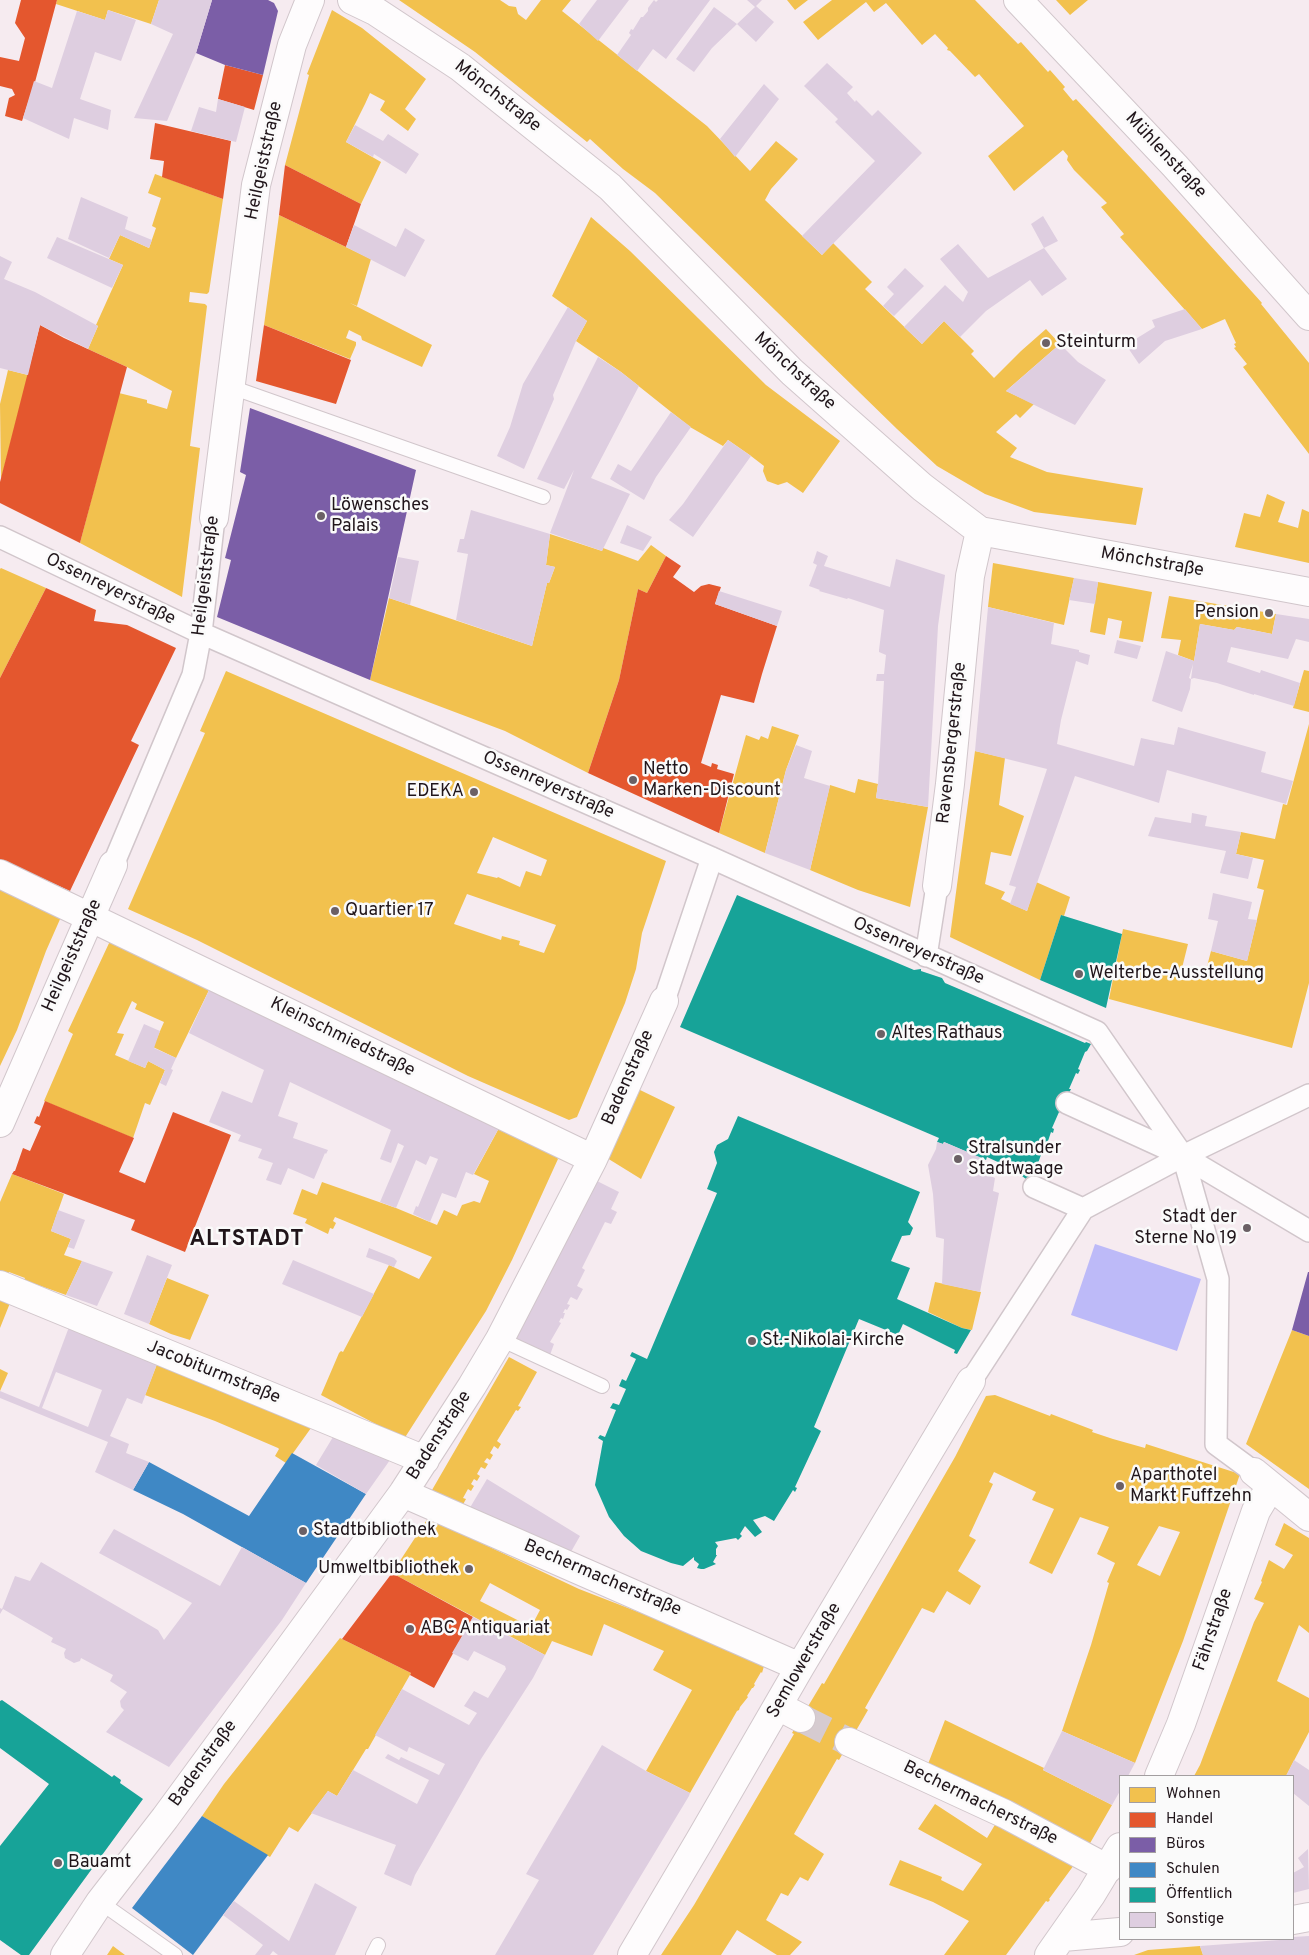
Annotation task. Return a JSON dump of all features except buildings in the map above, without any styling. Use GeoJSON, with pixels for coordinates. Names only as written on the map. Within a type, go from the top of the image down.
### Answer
{"type":"FeatureCollection","features":[{"type":"Feature","properties":{"kind":"street","name":"Heilgeiststraße"},"geometry":{"type":"LineString","coordinates":[[0,1123],[91,917],[193,675],[201,633],[256,185],[292,45],[310,0]]}},
{"type":"Feature","properties":{"kind":"street","name":"Mönchstraße"},"geometry":{"type":"LineString","coordinates":[[352,0],[376,11],[460,67],[610,187],[792,372],[922,487],[980,531],[1309,592]]}},
{"type":"Feature","properties":{"kind":"street","name":"Mühlenstraße"},"geometry":{"type":"LineString","coordinates":[[1018,0],[1175,166],[1309,316]]}},
{"type":"Feature","properties":{"kind":"street","name":"Ravensbergerstraße"},"geometry":{"type":"LineString","coordinates":[[926,956],[950,784],[970,576],[980,531]]}},
{"type":"Feature","properties":{"kind":"street","name":"Ossenreyerstraße"},"geometry":{"type":"LineString","coordinates":[[0,537],[201,633],[712,858],[1097,1032],[1183,1156]]}},
{"type":"Feature","properties":{"kind":"street","name":"Badenstraße"},"geometry":{"type":"LineString","coordinates":[[65,1955],[100,1902],[165,1818],[402,1493],[425,1460],[500,1339],[593,1159],[664,1001],[712,858]]}},
{"type":"Feature","properties":{"kind":"street","name":"Kleinschmiedstraße"},"geometry":{"type":"LineString","coordinates":[[0,874],[593,1159]]}},
{"type":"Feature","properties":{"kind":"street"},"geometry":{"type":"LineString","coordinates":[[975,1375],[1083,1208],[1183,1156],[1309,1095]]}},
{"type":"Feature","properties":{"kind":"street"},"geometry":{"type":"LineString","coordinates":[[1067,1102],[1183,1156],[1309,1231]]}},
{"type":"Feature","properties":{"kind":"street"},"geometry":{"type":"LineString","coordinates":[[1183,1156],[1218,1279],[1216,1444],[1309,1516]]}},
{"type":"Feature","properties":{"kind":"street"},"geometry":{"type":"LineString","coordinates":[[1034,1187],[1083,1208]]}},
{"type":"Feature","properties":{"kind":"street","name":"Jacobiturmstraße"},"geometry":{"type":"LineString","coordinates":[[0,1285],[425,1460]]}},
{"type":"Feature","properties":{"kind":"street","name":"Semlowerstraße"},"geometry":{"type":"LineString","coordinates":[[632,1955],[790,1712],[800,1667],[975,1375]]}},
{"type":"Feature","properties":{"kind":"street","name":"Fährstraße"},"geometry":{"type":"LineString","coordinates":[[1158,1775],[1181,1724],[1256,1511],[1262,1479]]}},
{"type":"Feature","properties":{"kind":"street","name":"Bechermacherstraße"},"geometry":{"type":"LineString","coordinates":[[402,1493],[800,1667]]}},
{"type":"Feature","properties":{"kind":"street","name":"Bechermacherstraße"},"geometry":{"type":"LineString","coordinates":[[849,1742],[1006,1814],[1114,1858]]}},
{"type":"Feature","properties":{"kind":"street"},"geometry":{"type":"LineString","coordinates":[[1056,1946],[1114,1858]]}},
{"type":"Feature","properties":{"kind":"street"},"geometry":{"type":"LineString","coordinates":[[1294,1920],[1309,1917]]}},
{"type":"Feature","properties":{"kind":"street"},"geometry":{"type":"LineString","coordinates":[[1056,1946],[1119,1932]]}},
{"type":"Feature","properties":{"kind":"lane"},"geometry":{"type":"LineString","coordinates":[[231,387],[543,496]]}},
{"type":"Feature","properties":{"kind":"lane"},"geometry":{"type":"LineString","coordinates":[[500,1339],[602,1386]]}},
{"type":"Feature","properties":{"kind":"lane"},"geometry":{"type":"LineString","coordinates":[[100,1902],[175,1955]]}},
{"type":"Feature","properties":{"kind":"water"},"geometry":{"type":"Polygon","coordinates":[[[1095,1244],[1201,1279],[1177,1351],[1071,1315],[1095,1244]]]}},
{"type":"Feature","properties":{"kind":"tunnel"},"geometry":{"type":"LineString","coordinates":[[801,1718],[849,1742]]}},
{"type":"Feature","properties":{"kind":"place","name":"Steinturm"},"geometry":{"type":"Point","coordinates":[1046,343]}},
{"type":"Feature","properties":{"kind":"place","name":"Löwensches Palais"},"geometry":{"type":"Point","coordinates":[321,516]}},
{"type":"Feature","properties":{"kind":"place","name":"Pension"},"geometry":{"type":"Point","coordinates":[1269,613]}},
{"type":"Feature","properties":{"kind":"place","name":"Netto Marken-Discount"},"geometry":{"type":"Point","coordinates":[633,780]}},
{"type":"Feature","properties":{"kind":"place","name":"EDEKA"},"geometry":{"type":"Point","coordinates":[474,792]}},
{"type":"Feature","properties":{"kind":"place","name":"Quartier 17"},"geometry":{"type":"Point","coordinates":[335,911]}},
{"type":"Feature","properties":{"kind":"place","name":"Welterbe-Ausstellung"},"geometry":{"type":"Point","coordinates":[1079,974]}},
{"type":"Feature","properties":{"kind":"place","name":"Altes Rathaus"},"geometry":{"type":"Point","coordinates":[881,1034]}},
{"type":"Feature","properties":{"kind":"place","name":"Stralsunder Stadtwaage"},"geometry":{"type":"Point","coordinates":[958,1159]}},
{"type":"Feature","properties":{"kind":"place","name":"Stadt der Sterne No 19"},"geometry":{"type":"Point","coordinates":[1247,1228]}},
{"type":"Feature","properties":{"kind":"place","name":"St.-Nikolai-Kirche"},"geometry":{"type":"Point","coordinates":[752,1341]}},
{"type":"Feature","properties":{"kind":"place","name":"Aparthotel Markt Fuffzehn"},"geometry":{"type":"Point","coordinates":[1120,1486]}},
{"type":"Feature","properties":{"kind":"place","name":"Stadtbibliothek"},"geometry":{"type":"Point","coordinates":[303,1531]}},
{"type":"Feature","properties":{"kind":"place","name":"Umweltbibliothek"},"geometry":{"type":"Point","coordinates":[469,1569]}},
{"type":"Feature","properties":{"kind":"place","name":"ABC Antiquariat"},"geometry":{"type":"Point","coordinates":[410,1629]}},
{"type":"Feature","properties":{"kind":"place","name":"Bauamt"},"geometry":{"type":"Point","coordinates":[58,1863]}},
{"type":"Feature","properties":{"kind":"district","name":"ALTSTADT"},"geometry":{"type":"Point","coordinates":[247,1241]}}]}
